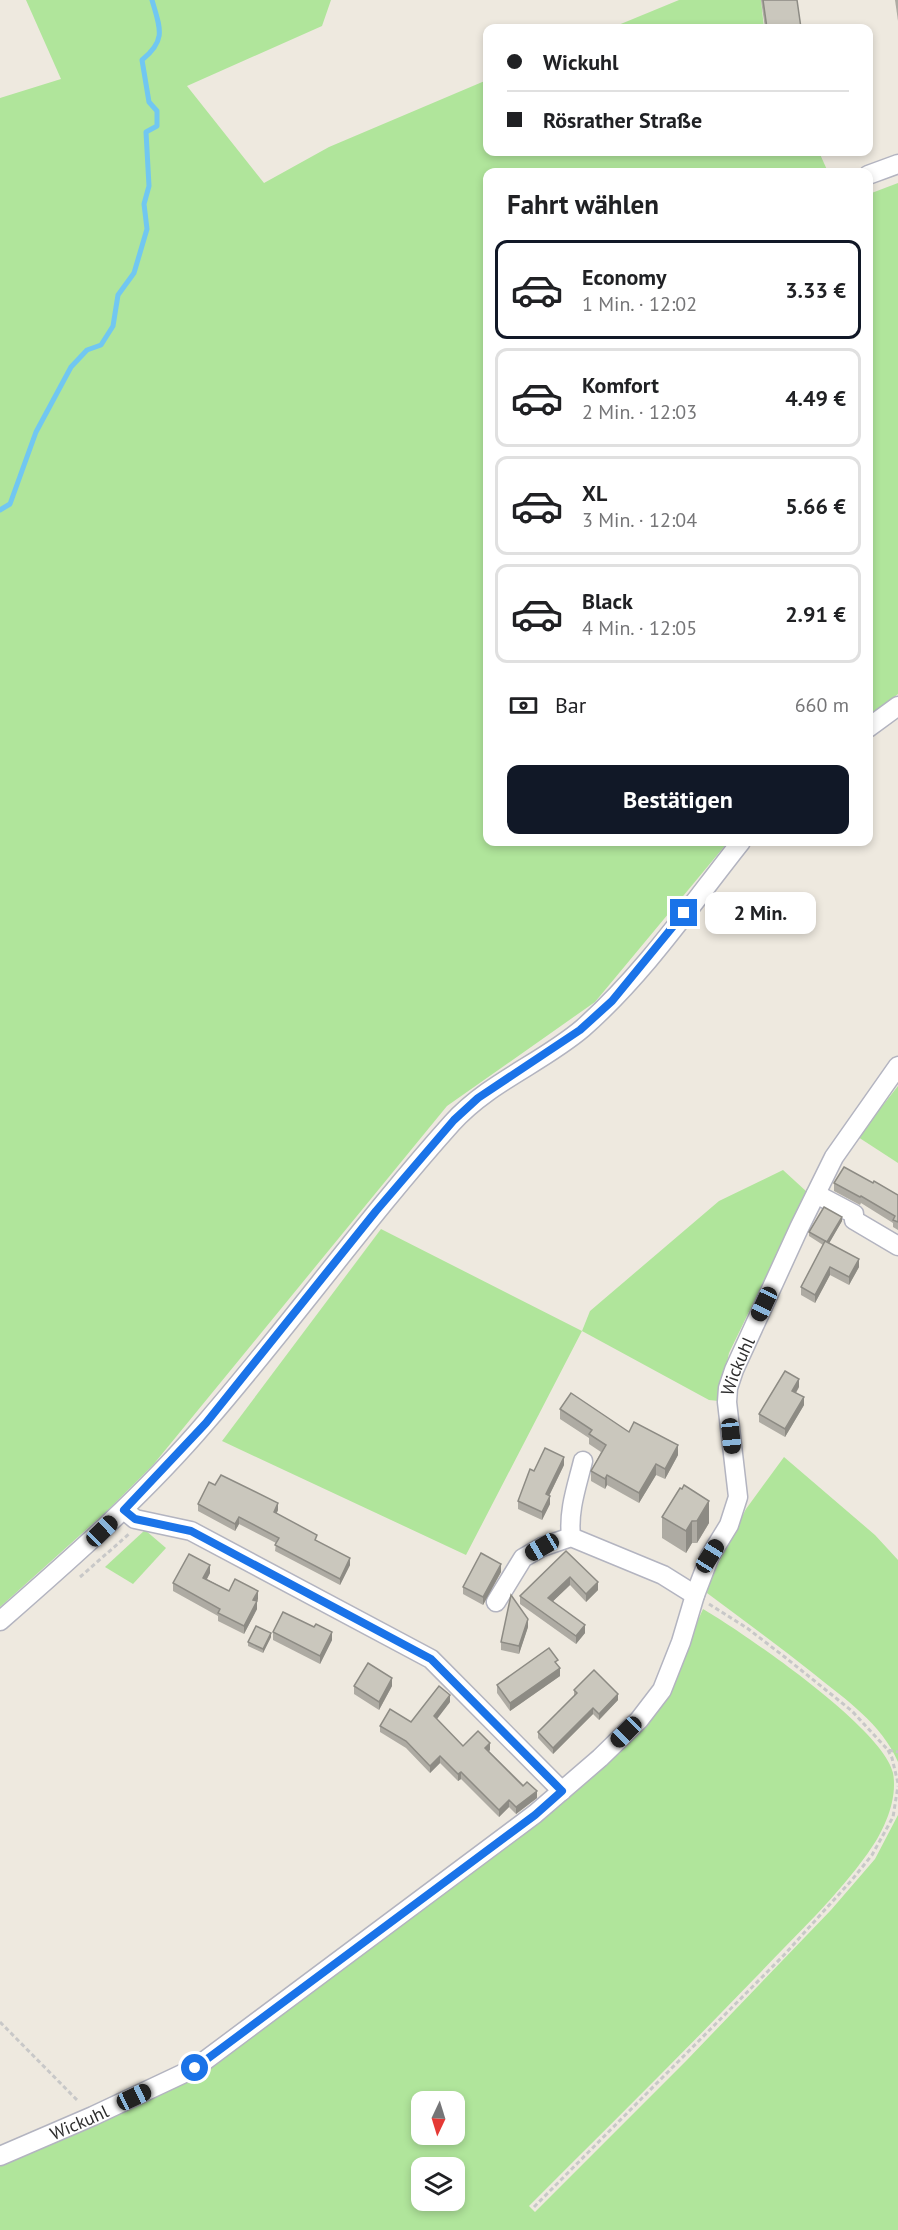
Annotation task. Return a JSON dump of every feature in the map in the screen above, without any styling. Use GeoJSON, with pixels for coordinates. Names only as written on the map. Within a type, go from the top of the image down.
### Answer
{"type":"FeatureCollection","features":[{"type":"Feature","properties":{"kind":"street"},"geometry":{"type":"LineString","coordinates":[[873,173],[898,164]]}},
{"type":"Feature","properties":{"kind":"street"},"geometry":{"type":"LineString","coordinates":[[873,724],[898,706]]}},
{"type":"Feature","properties":{"kind":"street"},"geometry":{"type":"LineString","coordinates":[[0,1621],[124,1510],[206,1423],[376,1211],[454,1120],[478,1098],[580,1030],[612,1001],[738,846]]}},
{"type":"Feature","properties":{"kind":"street","name":"Wickuhl"},"geometry":{"type":"LineString","coordinates":[[0,2156],[195,2068],[535,1815],[639,1720],[662,1690],[710,1556],[729,1525],[738,1497],[727,1402],[728,1388],[737,1361],[834,1156],[898,1066]]}},
{"type":"Feature","properties":{"kind":"street"},"geometry":{"type":"LineString","coordinates":[[816,1194],[854,1214],[854,1220],[898,1246]]}},
{"type":"Feature","properties":{"kind":"street"},"geometry":{"type":"LineString","coordinates":[[570,1537],[569,1521],[572,1502],[584,1461]]}},
{"type":"Feature","properties":{"kind":"street"},"geometry":{"type":"LineString","coordinates":[[124,1510],[135,1519],[191,1531],[431,1659],[562,1791]]}},
{"type":"Feature","properties":{"kind":"street"},"geometry":{"type":"LineString","coordinates":[[496,1602],[523,1558],[542,1547],[570,1537],[663,1575],[695,1595]]}},
{"type":"Feature","properties":{"kind":"path"},"geometry":{"type":"LineString","coordinates":[[103,1559],[122,1541]]}},
{"type":"Feature","properties":{"kind":"path"},"geometry":{"type":"LineString","coordinates":[[534,2207],[784,1955],[872,1855],[893,1817],[898,1785],[896,1771],[888,1750],[852,1711],[747,1628],[695,1595]]}},
{"type":"Feature","properties":{"kind":"path"},"geometry":{"type":"LineString","coordinates":[[888,1750],[898,1752]]}},
{"type":"Feature","properties":{"kind":"path"},"geometry":{"type":"LineString","coordinates":[[0,2022],[93,2116]]}},
{"type":"Feature","properties":{"kind":"green space"},"geometry":{"type":"Polygon","coordinates":[[[26,0],[331,0],[322,26],[187,86],[264,183],[329,147],[483,82],[483,156],[821,156],[826,168],[483,168],[483,846],[725,846],[595,1002],[447,1106],[153,1465],[107,1511],[0,1607],[0,98],[61,79],[26,0]]]}},
{"type":"Feature","properties":{"kind":"green space"},"geometry":{"type":"Polygon","coordinates":[[[679,0],[761,0],[764,24],[621,24],[679,0]]]}},
{"type":"Feature","properties":{"kind":"green space"},"geometry":{"type":"Polygon","coordinates":[[[898,183],[898,694],[873,714],[873,192],[898,183]]]}},
{"type":"Feature","properties":{"kind":"green space"},"geometry":{"type":"Polygon","coordinates":[[[898,1086],[898,1163],[858,1137],[898,1086]]]}},
{"type":"Feature","properties":{"kind":"green space"},"geometry":{"type":"Polygon","coordinates":[[[783,1170],[807,1192],[729,1353],[719,1401],[709,1400],[582,1331],[590,1311],[719,1201],[783,1170]]]}},
{"type":"Feature","properties":{"kind":"green space"},"geometry":{"type":"Polygon","coordinates":[[[381,1229],[582,1331],[466,1555],[222,1441],[381,1229]]]}},
{"type":"Feature","properties":{"kind":"green space"},"geometry":{"type":"Polygon","coordinates":[[[784,1457],[875,1535],[898,1560],[898,1762],[891,1748],[862,1713],[788,1653],[707,1593],[708,1584],[746,1509],[784,1457]]]}},
{"type":"Feature","properties":{"kind":"green space"},"geometry":{"type":"Polygon","coordinates":[[[145,1530],[166,1548],[133,1584],[105,1567],[145,1530]]]}},
{"type":"Feature","properties":{"kind":"green space"},"geometry":{"type":"Polygon","coordinates":[[[703,1609],[779,1660],[840,1708],[884,1754],[893,1773],[892,1804],[874,1844],[856,1870],[800,1932],[700,2035],[529,2206],[535,2212],[686,2061],[831,1910],[875,1859],[898,1815],[898,2230],[0,2230],[0,2162],[204,2074],[560,1802],[666,1692],[703,1609]]]}},
{"type":"Feature","properties":{"kind":"building"},"geometry":{"type":"Polygon","coordinates":[[[763,0],[797,0],[800,24],[766,24],[763,0]]]}},
{"type":"Feature","properties":{"kind":"building"},"geometry":{"type":"Polygon","coordinates":[[[844,1167],[898,1195],[898,1222],[893,1220],[895,1216],[834,1183],[844,1167]]]}},
{"type":"Feature","properties":{"kind":"building"},"geometry":{"type":"Polygon","coordinates":[[[824,1207],[842,1217],[827,1242],[809,1232],[824,1207]]]}},
{"type":"Feature","properties":{"kind":"building"},"geometry":{"type":"Polygon","coordinates":[[[825,1241],[859,1259],[849,1277],[830,1267],[815,1295],[801,1287],[825,1241]]]}},
{"type":"Feature","properties":{"kind":"building"},"geometry":{"type":"Polygon","coordinates":[[[785,1371],[799,1379],[792,1391],[804,1397],[785,1429],[759,1414],[785,1371]]]}},
{"type":"Feature","properties":{"kind":"building"},"geometry":{"type":"Polygon","coordinates":[[[571,1393],[629,1432],[634,1422],[678,1445],[665,1469],[656,1464],[639,1493],[607,1475],[605,1479],[591,1471],[606,1445],[589,1434],[592,1430],[560,1409],[571,1393]]]}},
{"type":"Feature","properties":{"kind":"building"},"geometry":{"type":"Polygon","coordinates":[[[545,1448],[564,1457],[546,1494],[550,1496],[542,1512],[518,1501],[530,1469],[534,1471],[545,1448]]]}},
{"type":"Feature","properties":{"kind":"building"},"geometry":{"type":"Polygon","coordinates":[[[221,1475],[278,1503],[274,1512],[317,1535],[315,1540],[350,1558],[340,1579],[275,1545],[279,1538],[239,1517],[235,1524],[198,1504],[209,1482],[215,1485],[221,1475]]]}},
{"type":"Feature","properties":{"kind":"building"},"geometry":{"type":"Polygon","coordinates":[[[684,1485],[709,1501],[697,1521],[692,1521],[686,1531],[662,1517],[684,1485]]]}},
{"type":"Feature","properties":{"kind":"building"},"geometry":{"type":"Polygon","coordinates":[[[566,1551],[598,1582],[586,1594],[570,1577],[548,1598],[585,1625],[576,1636],[520,1596],[566,1551]]]}},
{"type":"Feature","properties":{"kind":"building"},"geometry":{"type":"Polygon","coordinates":[[[481,1553],[501,1564],[483,1597],[463,1587],[481,1553]]]}},
{"type":"Feature","properties":{"kind":"building"},"geometry":{"type":"Polygon","coordinates":[[[189,1554],[210,1565],[203,1578],[229,1591],[235,1579],[258,1591],[253,1600],[257,1601],[244,1626],[218,1613],[220,1609],[173,1583],[189,1554]]]}},
{"type":"Feature","properties":{"kind":"building"},"geometry":{"type":"Polygon","coordinates":[[[511,1595],[528,1619],[519,1646],[501,1642],[511,1595]]]}},
{"type":"Feature","properties":{"kind":"building"},"geometry":{"type":"Polygon","coordinates":[[[283,1612],[314,1627],[316,1624],[332,1632],[320,1656],[273,1632],[283,1612]]]}},
{"type":"Feature","properties":{"kind":"building"},"geometry":{"type":"Polygon","coordinates":[[[256,1626],[271,1633],[263,1649],[248,1642],[256,1626]]]}},
{"type":"Feature","properties":{"kind":"building"},"geometry":{"type":"Polygon","coordinates":[[[549,1648],[558,1660],[555,1662],[560,1668],[510,1703],[497,1685],[549,1648]]]}},
{"type":"Feature","properties":{"kind":"building"},"geometry":{"type":"Polygon","coordinates":[[[368,1663],[392,1678],[379,1702],[354,1686],[368,1663]]]}},
{"type":"Feature","properties":{"kind":"building"},"geometry":{"type":"Polygon","coordinates":[[[594,1670],[618,1694],[599,1714],[593,1708],[553,1748],[538,1732],[577,1693],[574,1690],[594,1670]]]}},
{"type":"Feature","properties":{"kind":"building"},"geometry":{"type":"Polygon","coordinates":[[[439,1686],[450,1695],[434,1716],[463,1746],[478,1731],[490,1743],[485,1748],[523,1786],[527,1782],[537,1791],[516,1807],[509,1800],[499,1810],[461,1772],[458,1774],[440,1756],[430,1766],[406,1741],[380,1726],[390,1709],[411,1722],[439,1686]]]}},
{"type":"Feature","properties":{"kind":"waterway"},"geometry":{"type":"LineString","coordinates":[[0,510],[10,504],[36,432],[71,367],[87,350],[101,345],[113,326],[118,295],[134,273],[147,229],[144,204],[149,186],[146,132],[157,126],[157,111],[149,102],[142,60],[150,53],[158,40],[159,26],[152,0]]}},
{"type":"Feature","properties":{"kind":"route"},"geometry":{"type":"LineString","coordinates":[[195,2068],[535,1815],[562,1791],[431,1659],[191,1531],[135,1519],[124,1510],[206,1423],[376,1211],[454,1120],[478,1098],[580,1030],[612,1001],[684,913]]}}]}
